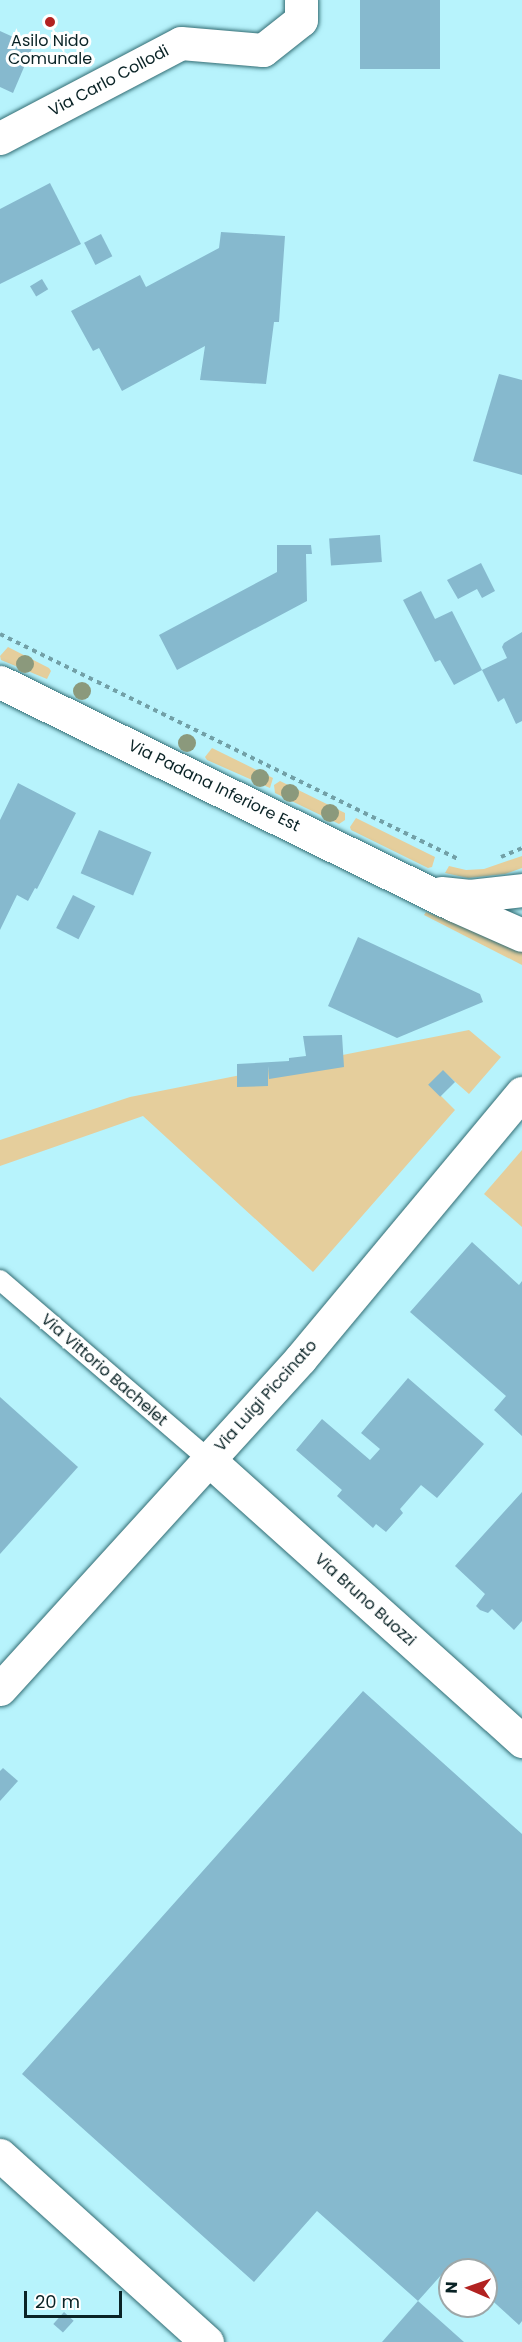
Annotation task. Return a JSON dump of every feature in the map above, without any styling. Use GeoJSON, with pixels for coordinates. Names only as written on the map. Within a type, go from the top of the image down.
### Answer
{"type":"FeatureCollection","features":[{"type":"Feature","properties":{"kind":"street","name":"Via Carlo Collodi"},"geometry":{"type":"LineString","coordinates":[[0,138],[181,44],[263,50],[301,20],[301,0]]}},
{"type":"Feature","properties":{"kind":"street","name":"Via Padana Inferiore Est"},"geometry":{"type":"LineString","coordinates":[[0,682],[428,890],[454,905],[522,935]]}},
{"type":"Feature","properties":{"kind":"street","name":"Via Padana Inferiore Est"},"geometry":{"type":"LineString","coordinates":[[428,890],[470,896],[522,890]]}},
{"type":"Feature","properties":{"kind":"street","name":"Via Luigi Piccinato"},"geometry":{"type":"LineString","coordinates":[[0,1689],[301,1358],[522,1093]]}},
{"type":"Feature","properties":{"kind":"street","name":"Via Bruno Buozzi"},"geometry":{"type":"LineString","coordinates":[[209,1460],[522,1741]]}},
{"type":"Feature","properties":{"kind":"street"},"geometry":{"type":"LineString","coordinates":[[0,2155],[207,2342]]}},
{"type":"Feature","properties":{"kind":"lane","name":"Via Vittorio Bachelet"},"geometry":{"type":"LineString","coordinates":[[0,1280],[209,1460]]}},
{"type":"Feature","properties":{"kind":"path"},"geometry":{"type":"LineString","coordinates":[[0,634],[463,861]]}},
{"type":"Feature","properties":{"kind":"path"},"geometry":{"type":"LineString","coordinates":[[490,860],[522,848]]}},
{"type":"Feature","properties":{"kind":"shaded area"},"geometry":{"type":"Polygon","coordinates":[[[8,647],[49,668],[51,671],[47,679],[1,660],[0,656],[8,647]]]}},
{"type":"Feature","properties":{"kind":"shaded area"},"geometry":{"type":"Polygon","coordinates":[[[212,748],[273,778],[270,788],[207,760],[205,757],[212,748]]]}},
{"type":"Feature","properties":{"kind":"shaded area"},"geometry":{"type":"Polygon","coordinates":[[[280,781],[345,813],[345,820],[339,824],[275,793],[274,785],[280,781]]]}},
{"type":"Feature","properties":{"kind":"shaded area"},"geometry":{"type":"Polygon","coordinates":[[[356,818],[435,857],[432,867],[428,868],[351,830],[350,827],[356,818]]]}},
{"type":"Feature","properties":{"kind":"shaded area"},"geometry":{"type":"Polygon","coordinates":[[[522,856],[522,868],[505,874],[468,878],[445,873],[449,866],[466,870],[484,869],[522,856]]]}},
{"type":"Feature","properties":{"kind":"shaded area"},"geometry":{"type":"Polygon","coordinates":[[[426,912],[522,949],[522,965],[424,915],[426,912]]]}},
{"type":"Feature","properties":{"kind":"shaded area"},"geometry":{"type":"Polygon","coordinates":[[[469,1030],[501,1057],[469,1094],[443,1071],[430,1085],[455,1110],[313,1272],[143,1116],[0,1166],[0,1140],[130,1097],[469,1030]]]}},
{"type":"Feature","properties":{"kind":"shaded area"},"geometry":{"type":"Polygon","coordinates":[[[522,1150],[522,1227],[484,1194],[522,1150]]]}},
{"type":"Feature","properties":{"kind":"building"},"geometry":{"type":"Polygon","coordinates":[[[360,0],[440,0],[440,69],[360,69],[360,0]]]}},
{"type":"Feature","properties":{"kind":"building"},"geometry":{"type":"Polygon","coordinates":[[[0,31],[33,46],[13,93],[0,87],[0,31]]]}},
{"type":"Feature","properties":{"kind":"building"},"geometry":{"type":"Polygon","coordinates":[[[50,183],[81,244],[0,284],[0,209],[50,183]]]}},
{"type":"Feature","properties":{"kind":"building"},"geometry":{"type":"Polygon","coordinates":[[[221,232],[285,236],[279,322],[274,322],[266,384],[200,380],[205,346],[122,391],[99,348],[93,351],[71,311],[140,275],[146,287],[219,248],[221,232]]]}},
{"type":"Feature","properties":{"kind":"building"},"geometry":{"type":"Polygon","coordinates":[[[101,234],[112,256],[95,265],[84,243],[101,234]]]}},
{"type":"Feature","properties":{"kind":"building"},"geometry":{"type":"Polygon","coordinates":[[[42,279],[48,289],[36,296],[30,286],[42,279]]]}},
{"type":"Feature","properties":{"kind":"building"},"geometry":{"type":"Polygon","coordinates":[[[499,374],[522,380],[522,475],[473,461],[499,374]]]}},
{"type":"Feature","properties":{"kind":"building"},"geometry":{"type":"Polygon","coordinates":[[[380,535],[382,562],[331,565],[329,539],[380,535]]]}},
{"type":"Feature","properties":{"kind":"building"},"geometry":{"type":"Polygon","coordinates":[[[277,545],[311,545],[312,554],[306,554],[307,601],[177,670],[159,635],[277,572],[277,545]]]}},
{"type":"Feature","properties":{"kind":"building"},"geometry":{"type":"Polygon","coordinates":[[[481,563],[495,591],[482,598],[477,589],[458,599],[447,580],[481,563]]]}},
{"type":"Feature","properties":{"kind":"building"},"geometry":{"type":"Polygon","coordinates":[[[421,591],[435,619],[452,611],[482,670],[454,685],[440,660],[435,662],[403,600],[421,591]]]}},
{"type":"Feature","properties":{"kind":"building"},"geometry":{"type":"Polygon","coordinates":[[[522,632],[522,721],[516,724],[504,698],[498,702],[482,670],[507,658],[502,647],[504,643],[522,632]]]}},
{"type":"Feature","properties":{"kind":"building"},"geometry":{"type":"Polygon","coordinates":[[[18,783],[76,813],[37,889],[35,888],[28,901],[17,895],[0,930],[0,820],[18,783]]]}},
{"type":"Feature","properties":{"kind":"building"},"geometry":{"type":"Polygon","coordinates":[[[99,830],[151,852],[133,896],[81,873],[99,830]]]}},
{"type":"Feature","properties":{"kind":"building"},"geometry":{"type":"Polygon","coordinates":[[[73,895],[95,906],[78,939],[56,928],[73,895]]]}},
{"type":"Feature","properties":{"kind":"building"},"geometry":{"type":"Polygon","coordinates":[[[358,937],[480,994],[483,1002],[397,1038],[328,1006],[358,937]]]}},
{"type":"Feature","properties":{"kind":"building"},"geometry":{"type":"Polygon","coordinates":[[[342,1035],[344,1067],[269,1079],[268,1066],[268,1086],[237,1087],[237,1064],[289,1061],[289,1058],[306,1056],[303,1036],[342,1035]]]}},
{"type":"Feature","properties":{"kind":"building"},"geometry":{"type":"Polygon","coordinates":[[[443,1070],[455,1082],[440,1097],[428,1085],[443,1070]]]}},
{"type":"Feature","properties":{"kind":"building"},"geometry":{"type":"Polygon","coordinates":[[[472,1242],[519,1285],[522,1281],[522,1436],[494,1410],[506,1396],[410,1312],[472,1242]]]}},
{"type":"Feature","properties":{"kind":"building"},"geometry":{"type":"Polygon","coordinates":[[[408,1378],[484,1444],[437,1498],[421,1485],[400,1509],[403,1513],[386,1532],[376,1524],[373,1528],[337,1496],[342,1490],[296,1450],[322,1419],[370,1460],[380,1449],[361,1433],[408,1378]]]}},
{"type":"Feature","properties":{"kind":"building"},"geometry":{"type":"Polygon","coordinates":[[[0,1397],[78,1467],[0,1554],[0,1397]]]}},
{"type":"Feature","properties":{"kind":"building"},"geometry":{"type":"Polygon","coordinates":[[[522,1492],[522,1621],[514,1630],[492,1609],[488,1613],[476,1606],[485,1594],[455,1566],[522,1492]]]}},
{"type":"Feature","properties":{"kind":"building"},"geometry":{"type":"Polygon","coordinates":[[[363,1691],[522,1834],[522,2321],[519,2325],[498,2306],[498,2258],[438,2258],[438,2279],[418,2301],[317,2211],[254,2282],[22,2074],[363,1691]]]}},
{"type":"Feature","properties":{"kind":"building"},"geometry":{"type":"Polygon","coordinates":[[[3,1768],[18,1781],[0,1801],[0,1771],[3,1768]]]}},
{"type":"Feature","properties":{"kind":"building"},"geometry":{"type":"Polygon","coordinates":[[[418,2301],[464,2342],[382,2342],[418,2301]]]}},
{"type":"Feature","properties":{"kind":"building"},"geometry":{"type":"Polygon","coordinates":[[[64,2312],[74,2321],[63,2333],[53,2324],[64,2312]]]}},
{"type":"Feature","properties":{"kind":"place","name":"Asilo Nido Comunale"},"geometry":{"type":"Point","coordinates":[50,22]}}]}
